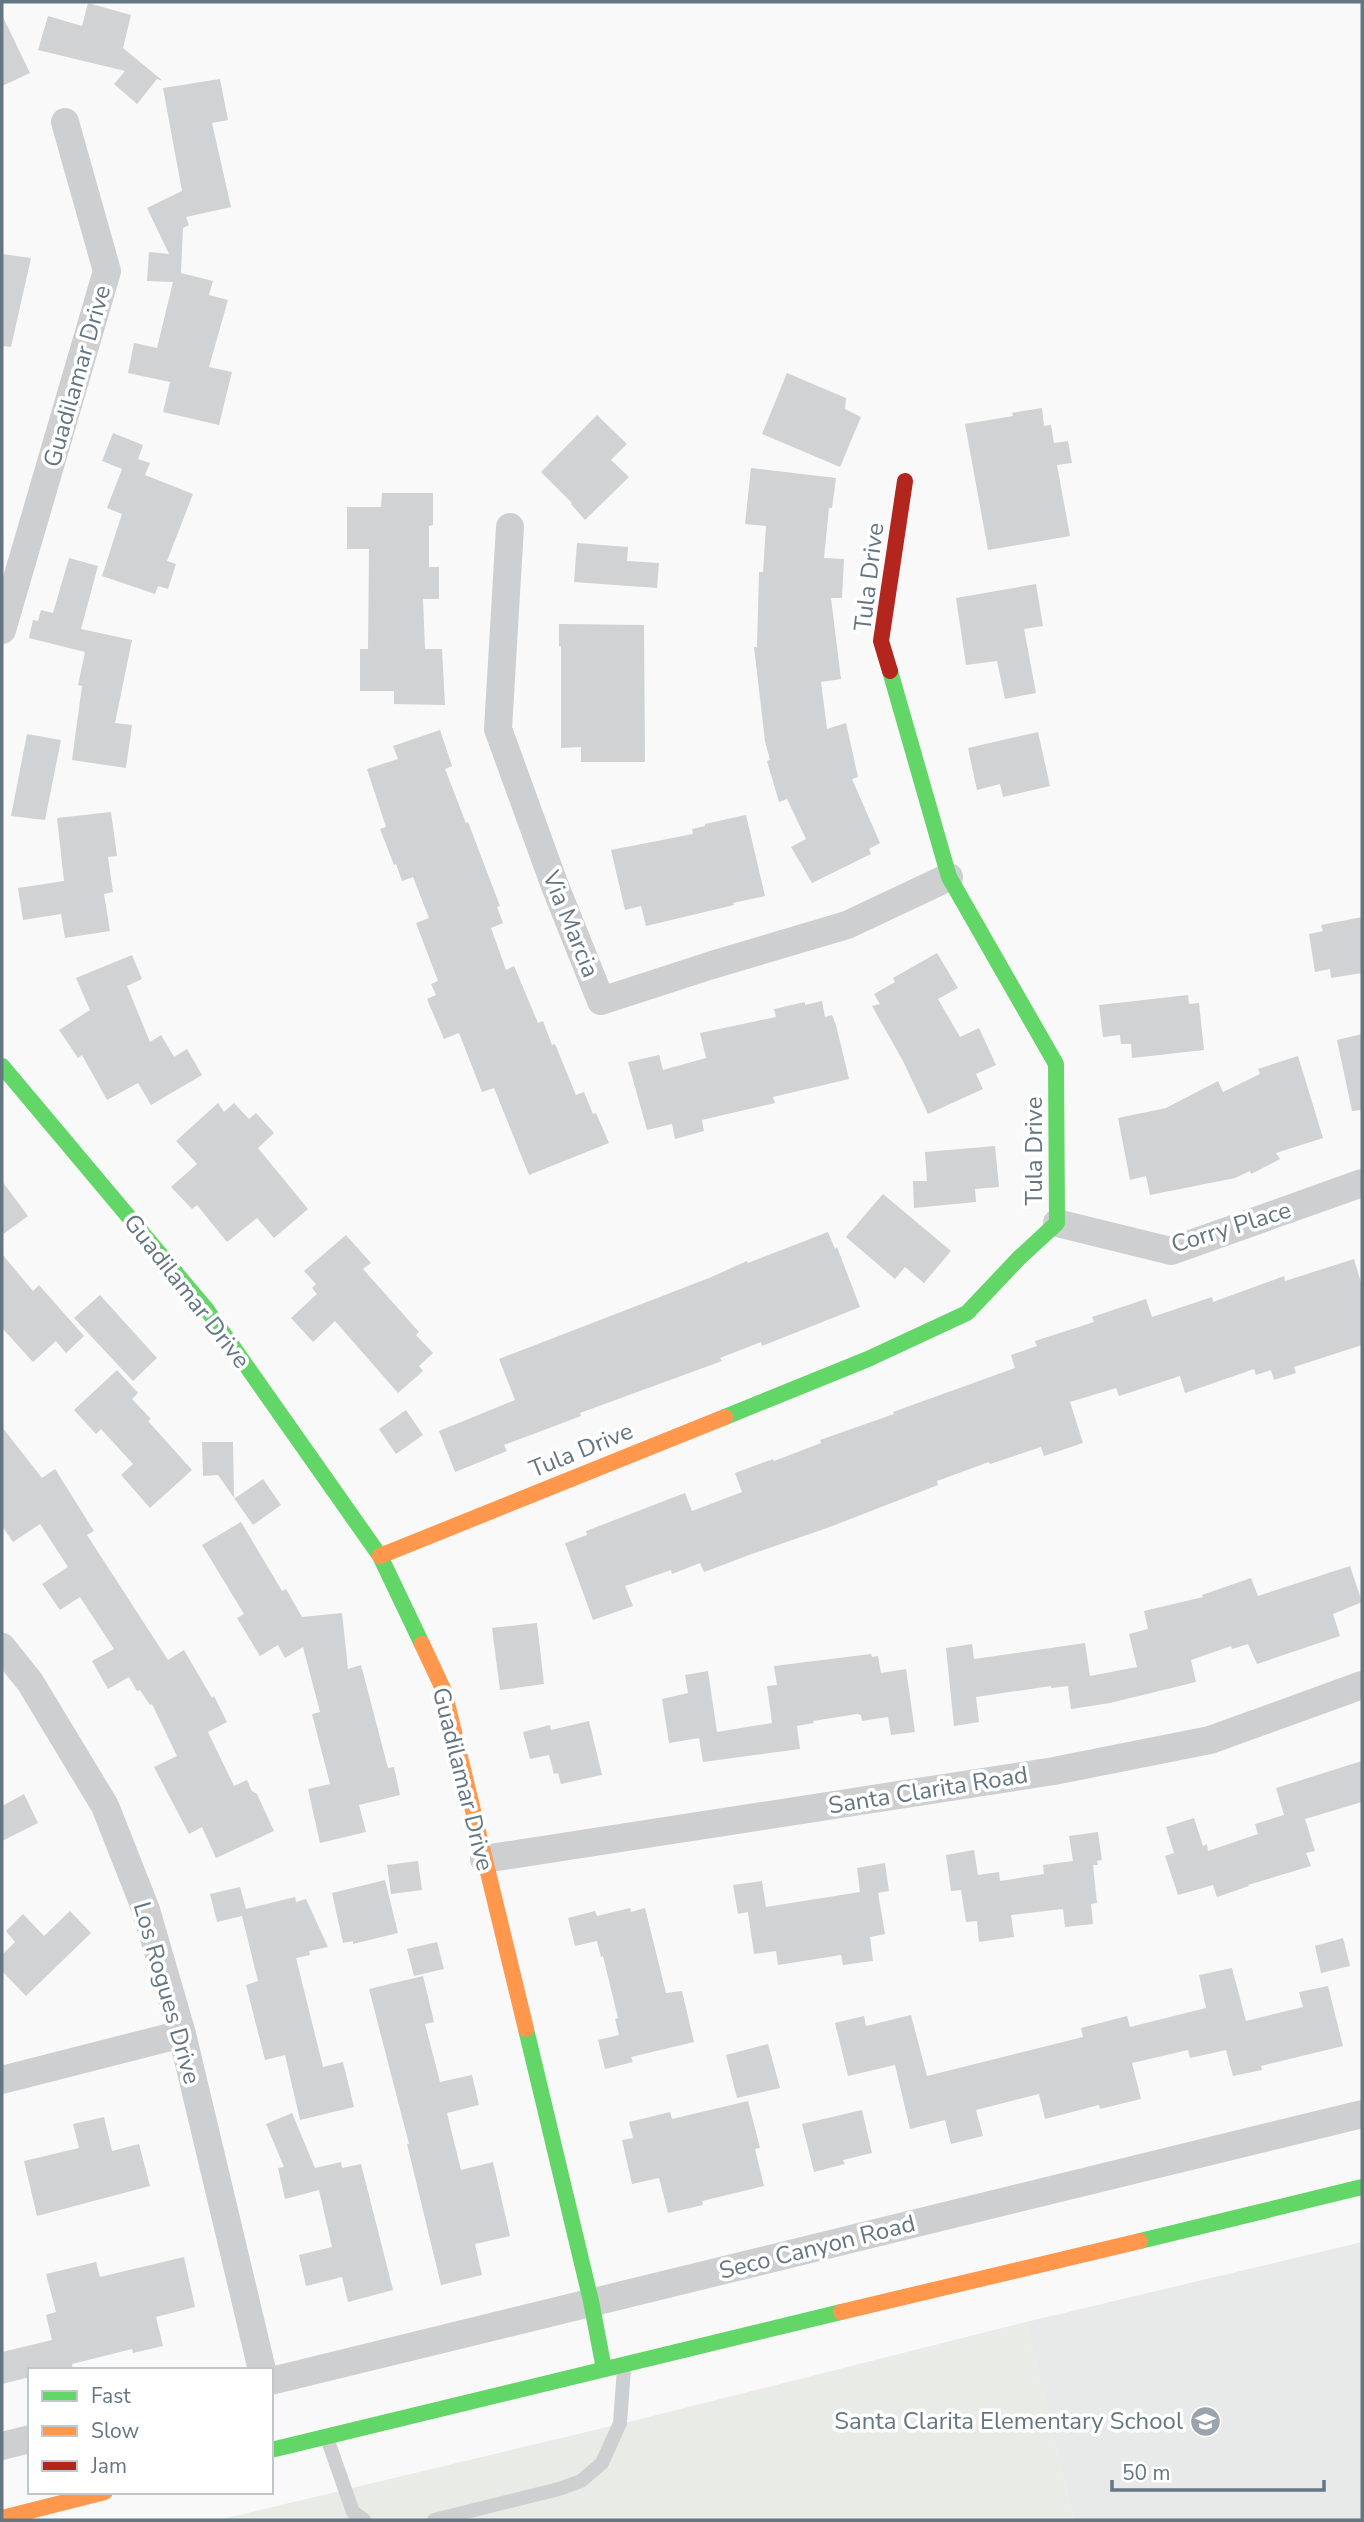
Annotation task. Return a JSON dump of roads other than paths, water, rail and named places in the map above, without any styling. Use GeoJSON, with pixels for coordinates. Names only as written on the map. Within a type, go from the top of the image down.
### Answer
{"type":"FeatureCollection","features":[{"type":"Feature","properties":{"kind":"street","name":"Guadilamar Drive"},"geometry":{"type":"LineString","coordinates":[[2,631],[107,271],[65,122]]}},
{"type":"Feature","properties":{"kind":"street","name":"Tula Drive"},"geometry":{"type":"LineString","coordinates":[[380,1556],[868,1359],[967,1313],[1019,1258],[1057,1223],[1056,1064],[949,877],[881,640],[905,481]]}},
{"type":"Feature","properties":{"kind":"street","name":"Via Marcia"},"geometry":{"type":"LineString","coordinates":[[510,527],[498,729],[555,887],[601,1001],[847,925],[949,877]]}},
{"type":"Feature","properties":{"kind":"street","name":"Guadilamar Drive"},"geometry":{"type":"LineString","coordinates":[[2,1066],[207,1310],[380,1556],[444,1691],[591,2301],[604,2369]]}},
{"type":"Feature","properties":{"kind":"street","name":"Corry Place"},"geometry":{"type":"LineString","coordinates":[[1057,1223],[1171,1251],[1362,1183]]}},
{"type":"Feature","properties":{"kind":"street","name":"Los Rogues Drive"},"geometry":{"type":"LineString","coordinates":[[2,1647],[30,1682],[104,1806],[146,1910],[181,2034],[262,2368]]}},
{"type":"Feature","properties":{"kind":"street","name":"Santa Clarita Road"},"geometry":{"type":"LineString","coordinates":[[484,1859],[1054,1771],[1210,1740],[1362,1685]]}},
{"type":"Feature","properties":{"kind":"street"},"geometry":{"type":"LineString","coordinates":[[2,2080],[181,2034]]}},
{"type":"Feature","properties":{"kind":"street","name":"Seco Canyon Road"},"geometry":{"type":"LineString","coordinates":[[273,2380],[1362,2114]]}},
{"type":"Feature","properties":{"kind":"street"},"geometry":{"type":"LineString","coordinates":[[273,2450],[1362,2187]]}},
{"type":"Feature","properties":{"kind":"street"},"geometry":{"type":"LineString","coordinates":[[2,2446],[28,2440]]}},
{"type":"Feature","properties":{"kind":"street"},"geometry":{"type":"LineString","coordinates":[[2,2518],[97,2494]]}},
{"type":"Feature","properties":{"kind":"lane"},"geometry":{"type":"LineString","coordinates":[[434,2520],[581,2481],[602,2463],[620,2424],[624,2365]]}},
{"type":"Feature","properties":{"kind":"lane"},"geometry":{"type":"LineString","coordinates":[[326,2437],[354,2512],[364,2520]]}},
{"type":"Feature","properties":{"kind":"place","name":"Santa Clarita Elementary School"},"geometry":{"type":"Point","coordinates":[1206,2421]}}]}
